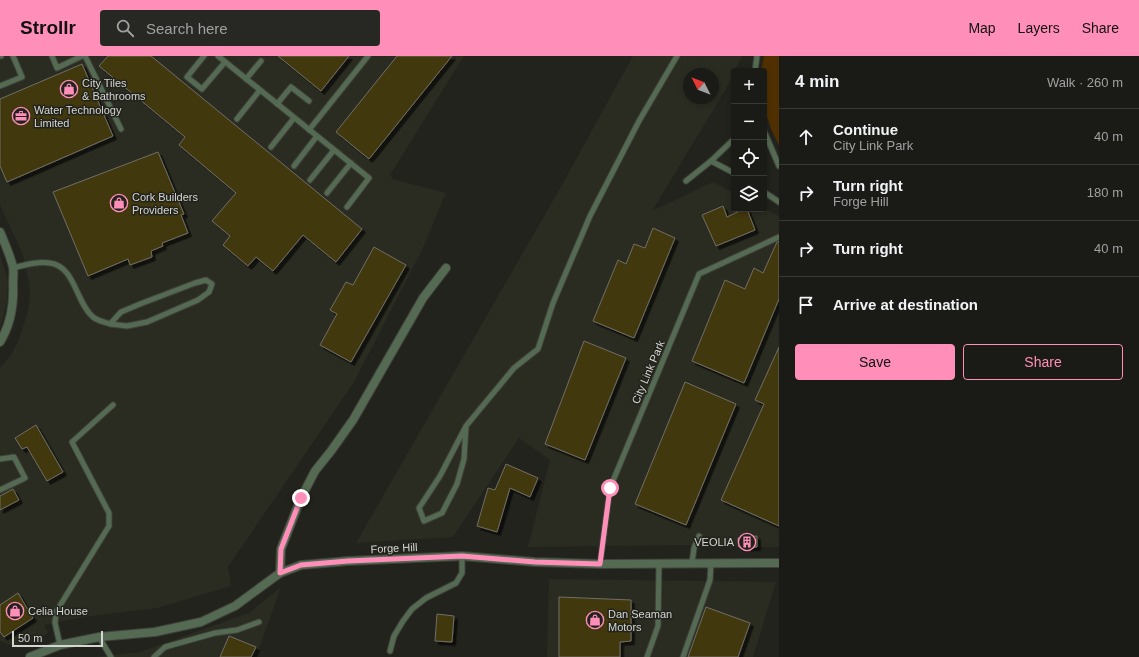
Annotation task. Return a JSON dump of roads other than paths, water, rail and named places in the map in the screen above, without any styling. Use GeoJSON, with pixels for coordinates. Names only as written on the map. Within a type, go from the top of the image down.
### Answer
{"type":"FeatureCollection","features":[{"type":"Feature","properties":{"kind":"street"},"geometry":{"type":"LineString","coordinates":[[0,232],[13,268],[13,306],[9,322],[0,342]]}},
{"type":"Feature","properties":{"kind":"street"},"geometry":{"type":"LineString","coordinates":[[280,573],[281,549],[301,498],[315,471],[331,451],[352,420],[423,298],[446,268]]}},
{"type":"Feature","properties":{"kind":"street","name":"Forge Hill"},"geometry":{"type":"LineString","coordinates":[[30,657],[60,645],[99,637],[155,632],[201,622],[235,606],[280,573],[301,565],[348,561],[462,556],[535,562],[600,564],[779,563]]}},
{"type":"Feature","properties":{"kind":"lane"},"geometry":{"type":"LineString","coordinates":[[0,86],[22,77],[13,56]]}},
{"type":"Feature","properties":{"kind":"lane"},"geometry":{"type":"LineString","coordinates":[[52,56],[58,68],[84,56],[121,129]]}},
{"type":"Feature","properties":{"kind":"lane"},"geometry":{"type":"LineString","coordinates":[[204,56],[187,78],[202,89],[225,62]]}},
{"type":"Feature","properties":{"kind":"lane"},"geometry":{"type":"LineString","coordinates":[[218,56],[368,178],[347,207]]}},
{"type":"Feature","properties":{"kind":"lane"},"geometry":{"type":"LineString","coordinates":[[310,130],[368,56]]}},
{"type":"Feature","properties":{"kind":"lane"},"geometry":{"type":"LineString","coordinates":[[466,426],[464,459],[457,484],[442,513],[424,521],[419,508],[440,476],[466,426],[514,368],[538,349],[553,303],[590,216],[639,121],[677,56]]}},
{"type":"Feature","properties":{"kind":"lane"},"geometry":{"type":"LineString","coordinates":[[755,68],[757,56]]}},
{"type":"Feature","properties":{"kind":"lane"},"geometry":{"type":"LineString","coordinates":[[246,79],[261,61]]}},
{"type":"Feature","properties":{"kind":"lane"},"geometry":{"type":"LineString","coordinates":[[277,104],[291,87],[309,101]]}},
{"type":"Feature","properties":{"kind":"lane"},"geometry":{"type":"LineString","coordinates":[[237,119],[260,90]]}},
{"type":"Feature","properties":{"kind":"lane"},"geometry":{"type":"LineString","coordinates":[[271,147],[294,118]]}},
{"type":"Feature","properties":{"kind":"lane"},"geometry":{"type":"LineString","coordinates":[[294,166],[317,136]]}},
{"type":"Feature","properties":{"kind":"lane"},"geometry":{"type":"LineString","coordinates":[[767,138],[779,166]]}},
{"type":"Feature","properties":{"kind":"lane"},"geometry":{"type":"LineString","coordinates":[[686,181],[711,161],[733,140]]}},
{"type":"Feature","properties":{"kind":"lane"},"geometry":{"type":"LineString","coordinates":[[310,180],[334,150]]}},
{"type":"Feature","properties":{"kind":"lane"},"geometry":{"type":"LineString","coordinates":[[711,161],[731,171]]}},
{"type":"Feature","properties":{"kind":"lane"},"geometry":{"type":"LineString","coordinates":[[327,193],[351,164]]}},
{"type":"Feature","properties":{"kind":"lane"},"geometry":{"type":"LineString","coordinates":[[767,194],[779,202]]}},
{"type":"Feature","properties":{"kind":"lane","name":"City Link Park"},"geometry":{"type":"LineString","coordinates":[[600,564],[610,488],[699,274],[779,237]]}},
{"type":"Feature","properties":{"kind":"lane"},"geometry":{"type":"LineString","coordinates":[[13,268],[42,262],[48,262],[60,266],[74,284],[89,312],[94,317],[99,321],[110,324],[127,326],[147,322],[198,300],[209,292],[212,284],[206,280],[195,282],[121,312],[110,324]]}},
{"type":"Feature","properties":{"kind":"lane"},"geometry":{"type":"LineString","coordinates":[[60,645],[55,623],[56,612],[109,526],[109,513],[72,442],[113,405]]}},
{"type":"Feature","properties":{"kind":"lane"},"geometry":{"type":"LineString","coordinates":[[0,459],[14,457],[25,478],[0,490]]}},
{"type":"Feature","properties":{"kind":"lane"},"geometry":{"type":"LineString","coordinates":[[692,563],[694,548],[699,536]]}},
{"type":"Feature","properties":{"kind":"lane"},"geometry":{"type":"LineString","coordinates":[[390,651],[394,636],[412,609],[426,598],[456,583],[462,573],[462,556]]}},
{"type":"Feature","properties":{"kind":"lane"},"geometry":{"type":"LineString","coordinates":[[647,657],[658,626],[659,563]]}},
{"type":"Feature","properties":{"kind":"lane"},"geometry":{"type":"LineString","coordinates":[[683,657],[710,580],[711,563]]}},
{"type":"Feature","properties":{"kind":"lane"},"geometry":{"type":"LineString","coordinates":[[154,657],[166,647],[215,633],[238,630],[259,622]]}},
{"type":"Feature","properties":{"kind":"lane"},"geometry":{"type":"LineString","coordinates":[[99,637],[111,657]]}},
{"type":"Feature","properties":{"kind":"place","name":"City Tiles & Bathrooms"},"geometry":{"type":"Point","coordinates":[69,89]}},
{"type":"Feature","properties":{"kind":"place","name":"Water Technology Limited"},"geometry":{"type":"Point","coordinates":[21,116]}},
{"type":"Feature","properties":{"kind":"place","name":"Cork Builders Providers"},"geometry":{"type":"Point","coordinates":[119,203]}},
{"type":"Feature","properties":{"kind":"place","name":"VEOLIA"},"geometry":{"type":"Point","coordinates":[747,542]}},
{"type":"Feature","properties":{"kind":"place","name":"Celia House"},"geometry":{"type":"Point","coordinates":[15,611]}},
{"type":"Feature","properties":{"kind":"place","name":"Dan Seaman Motors"},"geometry":{"type":"Point","coordinates":[595,620]}}]}
